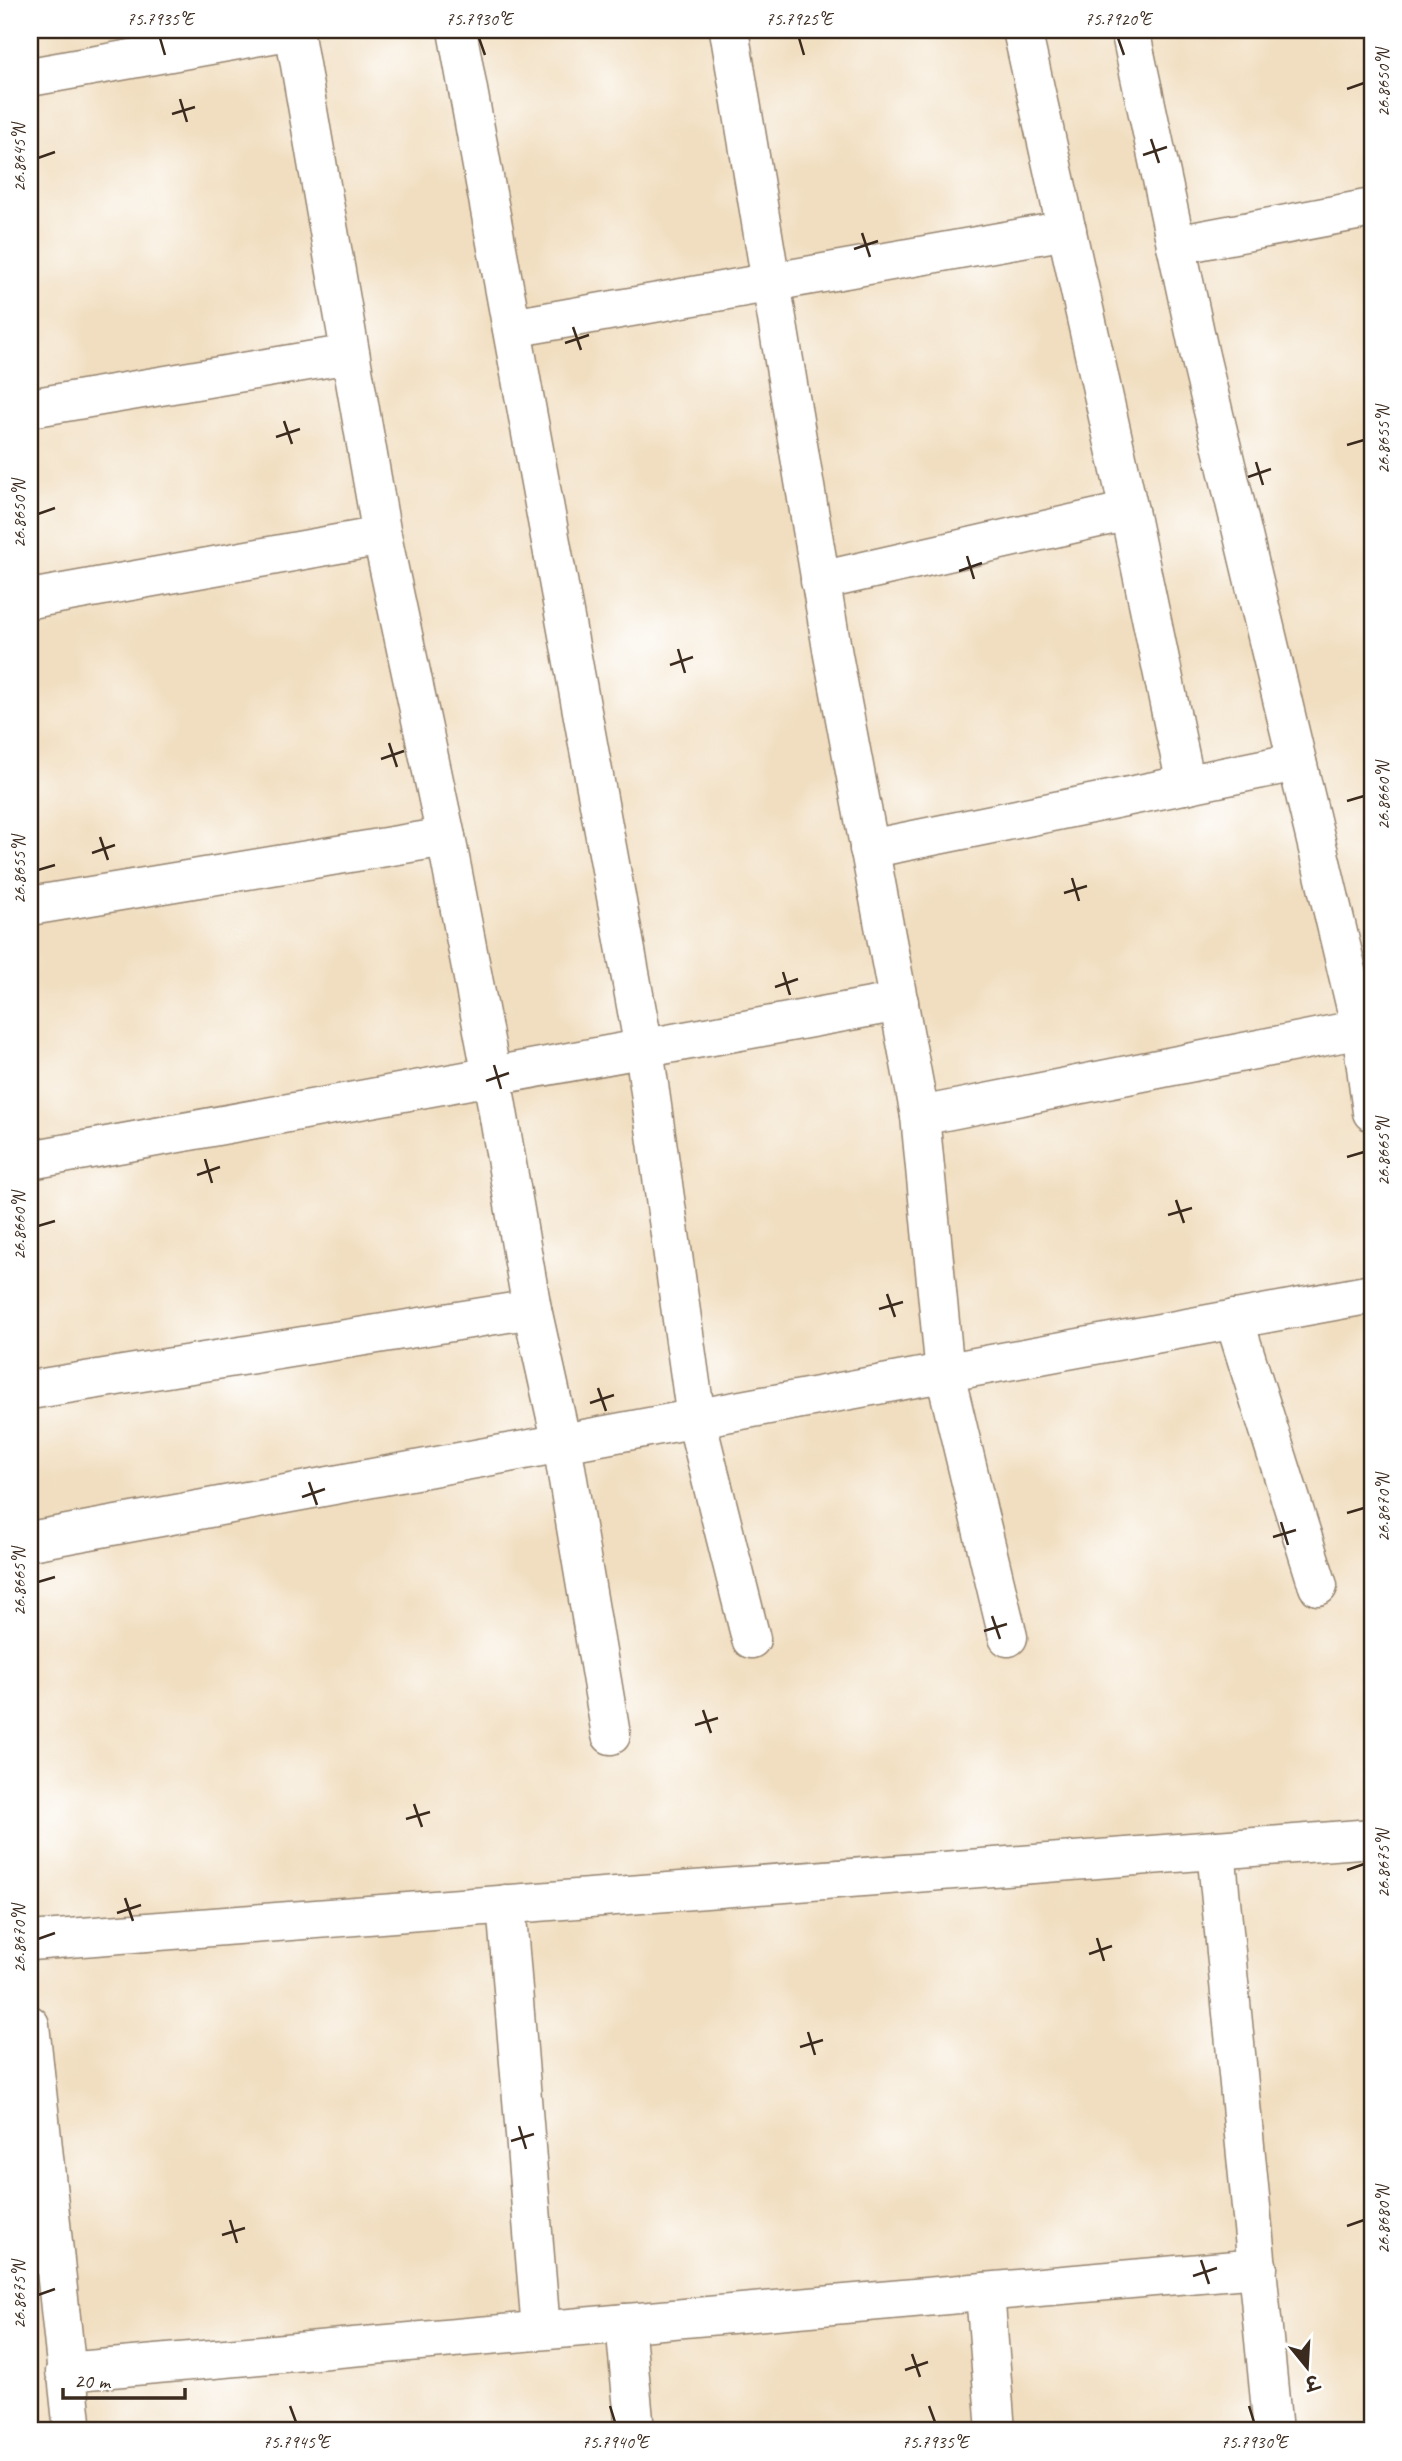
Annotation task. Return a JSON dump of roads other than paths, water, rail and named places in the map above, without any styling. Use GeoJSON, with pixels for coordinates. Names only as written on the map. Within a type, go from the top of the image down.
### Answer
{"type":"FeatureCollection","features":[{"type":"Feature","properties":{"kind":"street"},"geometry":{"type":"LineString","coordinates":[[30,77],[294,30],[382,536],[446,837],[492,1077],[532,1310],[562,1444],[611,1735]]}},
{"type":"Feature","properties":{"kind":"street"},"geometry":{"type":"LineString","coordinates":[[457,30],[644,1049],[696,1419],[751,1639]]}},
{"type":"Feature","properties":{"kind":"street"},"geometry":{"type":"LineString","coordinates":[[729,30],[820,581],[920,1116],[945,1374],[1008,1637]]}},
{"type":"Feature","properties":{"kind":"street"},"geometry":{"type":"LineString","coordinates":[[1022,30],[1129,511],[1186,785]]}},
{"type":"Feature","properties":{"kind":"street"},"geometry":{"type":"LineString","coordinates":[[1130,30],[1200,356],[1297,762],[1359,967],[1361,1029],[1372,1112]]}},
{"type":"Feature","properties":{"kind":"street"},"geometry":{"type":"LineString","coordinates":[[1176,245],[1372,208]]}},
{"type":"Feature","properties":{"kind":"street"},"geometry":{"type":"LineString","coordinates":[[512,328],[1067,230]]}},
{"type":"Feature","properties":{"kind":"street"},"geometry":{"type":"LineString","coordinates":[[30,408],[350,354]]}},
{"type":"Feature","properties":{"kind":"street"},"geometry":{"type":"LineString","coordinates":[[820,581],[1129,511]]}},
{"type":"Feature","properties":{"kind":"street"},"geometry":{"type":"LineString","coordinates":[[30,599],[382,536]]}},
{"type":"Feature","properties":{"kind":"street"},"geometry":{"type":"LineString","coordinates":[[869,849],[1297,762]]}},
{"type":"Feature","properties":{"kind":"street"},"geometry":{"type":"LineString","coordinates":[[30,906],[446,837]]}},
{"type":"Feature","properties":{"kind":"street"},"geometry":{"type":"LineString","coordinates":[[30,1160],[899,1002]]}},
{"type":"Feature","properties":{"kind":"street"},"geometry":{"type":"LineString","coordinates":[[920,1116],[1361,1029]]}},
{"type":"Feature","properties":{"kind":"street"},"geometry":{"type":"LineString","coordinates":[[30,1541],[1372,1294]]}},
{"type":"Feature","properties":{"kind":"street"},"geometry":{"type":"LineString","coordinates":[[30,1390],[532,1310]]}},
{"type":"Feature","properties":{"kind":"street"},"geometry":{"type":"LineString","coordinates":[[1234,1320],[1318,1586]]}},
{"type":"Feature","properties":{"kind":"street"},"geometry":{"type":"LineString","coordinates":[[30,1941],[1372,1838]]}},
{"type":"Feature","properties":{"kind":"street"},"geometry":{"type":"LineString","coordinates":[[1216,1850],[1273,2431]]}},
{"type":"Feature","properties":{"kind":"street"},"geometry":{"type":"LineString","coordinates":[[506,1904],[541,2330]]}},
{"type":"Feature","properties":{"kind":"street"},"geometry":{"type":"LineString","coordinates":[[30,2025],[73,2431]]}},
{"type":"Feature","properties":{"kind":"street"},"geometry":{"type":"LineString","coordinates":[[65,2372],[1258,2268]]}},
{"type":"Feature","properties":{"kind":"street"},"geometry":{"type":"LineString","coordinates":[[985,2292],[996,2431]]}},
{"type":"Feature","properties":{"kind":"street"},"geometry":{"type":"LineString","coordinates":[[625,2323],[635,2431]]}}]}
